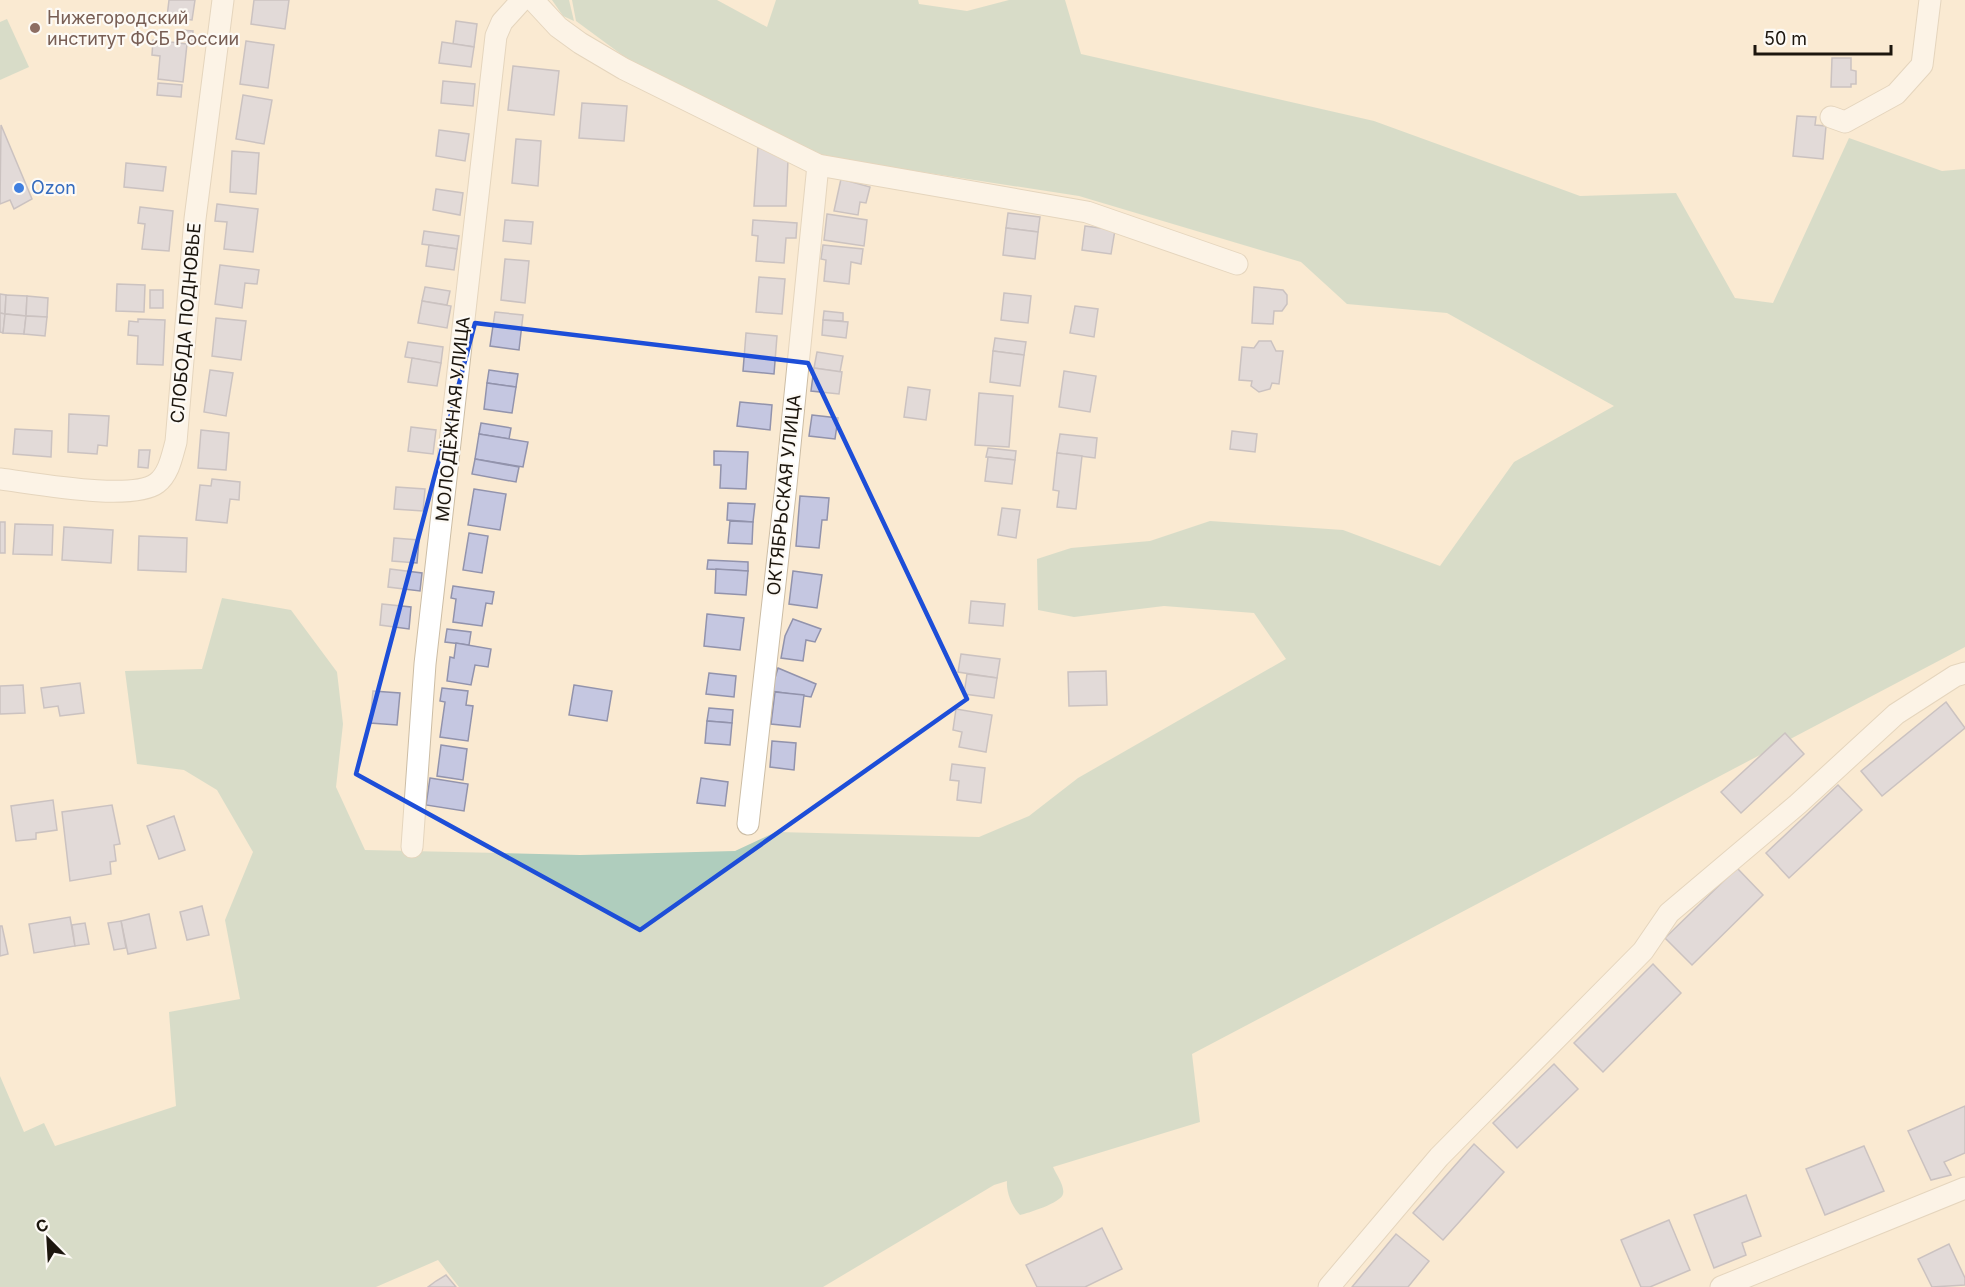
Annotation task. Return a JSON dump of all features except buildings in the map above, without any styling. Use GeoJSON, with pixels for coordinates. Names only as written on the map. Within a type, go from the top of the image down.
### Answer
{"type":"FeatureCollection","features":[{"type":"Feature","properties":{"kind":"street","name":"СЛОБОДА ПОДНОВЬЕ"},"geometry":{"type":"LineString","coordinates":[[0,479],[112,492],[133,491],[157,484],[169,465],[176,442],[195,219],[223,0]]}},
{"type":"Feature","properties":{"kind":"street","name":"МОЛОДЁЖНАЯ УЛИЦА"},"geometry":{"type":"LineString","coordinates":[[412,847],[425,664],[496,36],[502,22],[522,0]]}},
{"type":"Feature","properties":{"kind":"street"},"geometry":{"type":"LineString","coordinates":[[533,0],[566,32],[624,69],[818,165],[1087,212],[1237,264]]}},
{"type":"Feature","properties":{"kind":"street"},"geometry":{"type":"LineString","coordinates":[[1831,117],[1845,122],[1896,93],[1922,65],[1930,0]]}},
{"type":"Feature","properties":{"kind":"street","name":"ОКТЯБРЬСКАЯ УЛИЦА"},"geometry":{"type":"LineString","coordinates":[[747,824],[786,485],[818,165]]}},
{"type":"Feature","properties":{"kind":"street"},"geometry":{"type":"LineString","coordinates":[[1329,1287],[1439,1157],[1643,951],[1669,913],[1798,804],[1896,714],[1954,676],[1965,673]]}},
{"type":"Feature","properties":{"kind":"street"},"geometry":{"type":"LineString","coordinates":[[1721,1287],[1964,1191]]}},
{"type":"Feature","properties":{"kind":"highlighted area"},"geometry":{"type":"Polygon","coordinates":[[[475,323],[808,363],[967,699],[640,930],[356,774],[475,323]]]}},
{"type":"Feature","properties":{"kind":"green space"},"geometry":{"type":"Polygon","coordinates":[[[552,0],[569,0],[574,21],[563,16],[552,0]]]}},
{"type":"Feature","properties":{"kind":"green space"},"geometry":{"type":"Polygon","coordinates":[[[572,0],[717,0],[767,27],[776,0],[918,0],[919,4],[967,11],[1009,0],[1065,0],[1081,54],[1374,121],[1580,196],[1676,193],[1735,298],[1773,303],[1849,138],[1942,171],[1965,169],[1965,647],[1192,1054],[1200,1122],[1053,1167],[1062,1184],[1063,1194],[1057,1201],[1030,1212],[1020,1215],[1017,1212],[1012,1204],[1007,1181],[994,1185],[823,1287],[459,1287],[438,1260],[376,1287],[0,1287],[0,1076],[24,1132],[44,1123],[55,1146],[176,1106],[169,1012],[240,999],[225,920],[253,852],[217,790],[184,770],[137,764],[125,671],[202,669],[222,598],[291,610],[337,672],[343,724],[336,787],[365,850],[580,855],[735,851],[776,832],[979,837],[1029,816],[1078,778],[1286,659],[1254,613],[1164,606],[1074,617],[1038,610],[1037,559],[1071,548],[1150,541],[1210,521],[1343,530],[1440,566],[1514,462],[1614,406],[1447,313],[1347,304],[1301,262],[1079,196],[818,156],[633,63],[576,21],[572,0]]]}},
{"type":"Feature","properties":{"kind":"green space"},"geometry":{"type":"Polygon","coordinates":[[[7,19],[29,67],[0,80],[0,22],[7,19]]]}},
{"type":"Feature","properties":{"kind":"place","name":"Нижегородский институт ФСБ России"},"geometry":{"type":"Point","coordinates":[35,28]}},
{"type":"Feature","properties":{"kind":"place","name":"Ozon"},"geometry":{"type":"Point","coordinates":[19,188]}}]}
